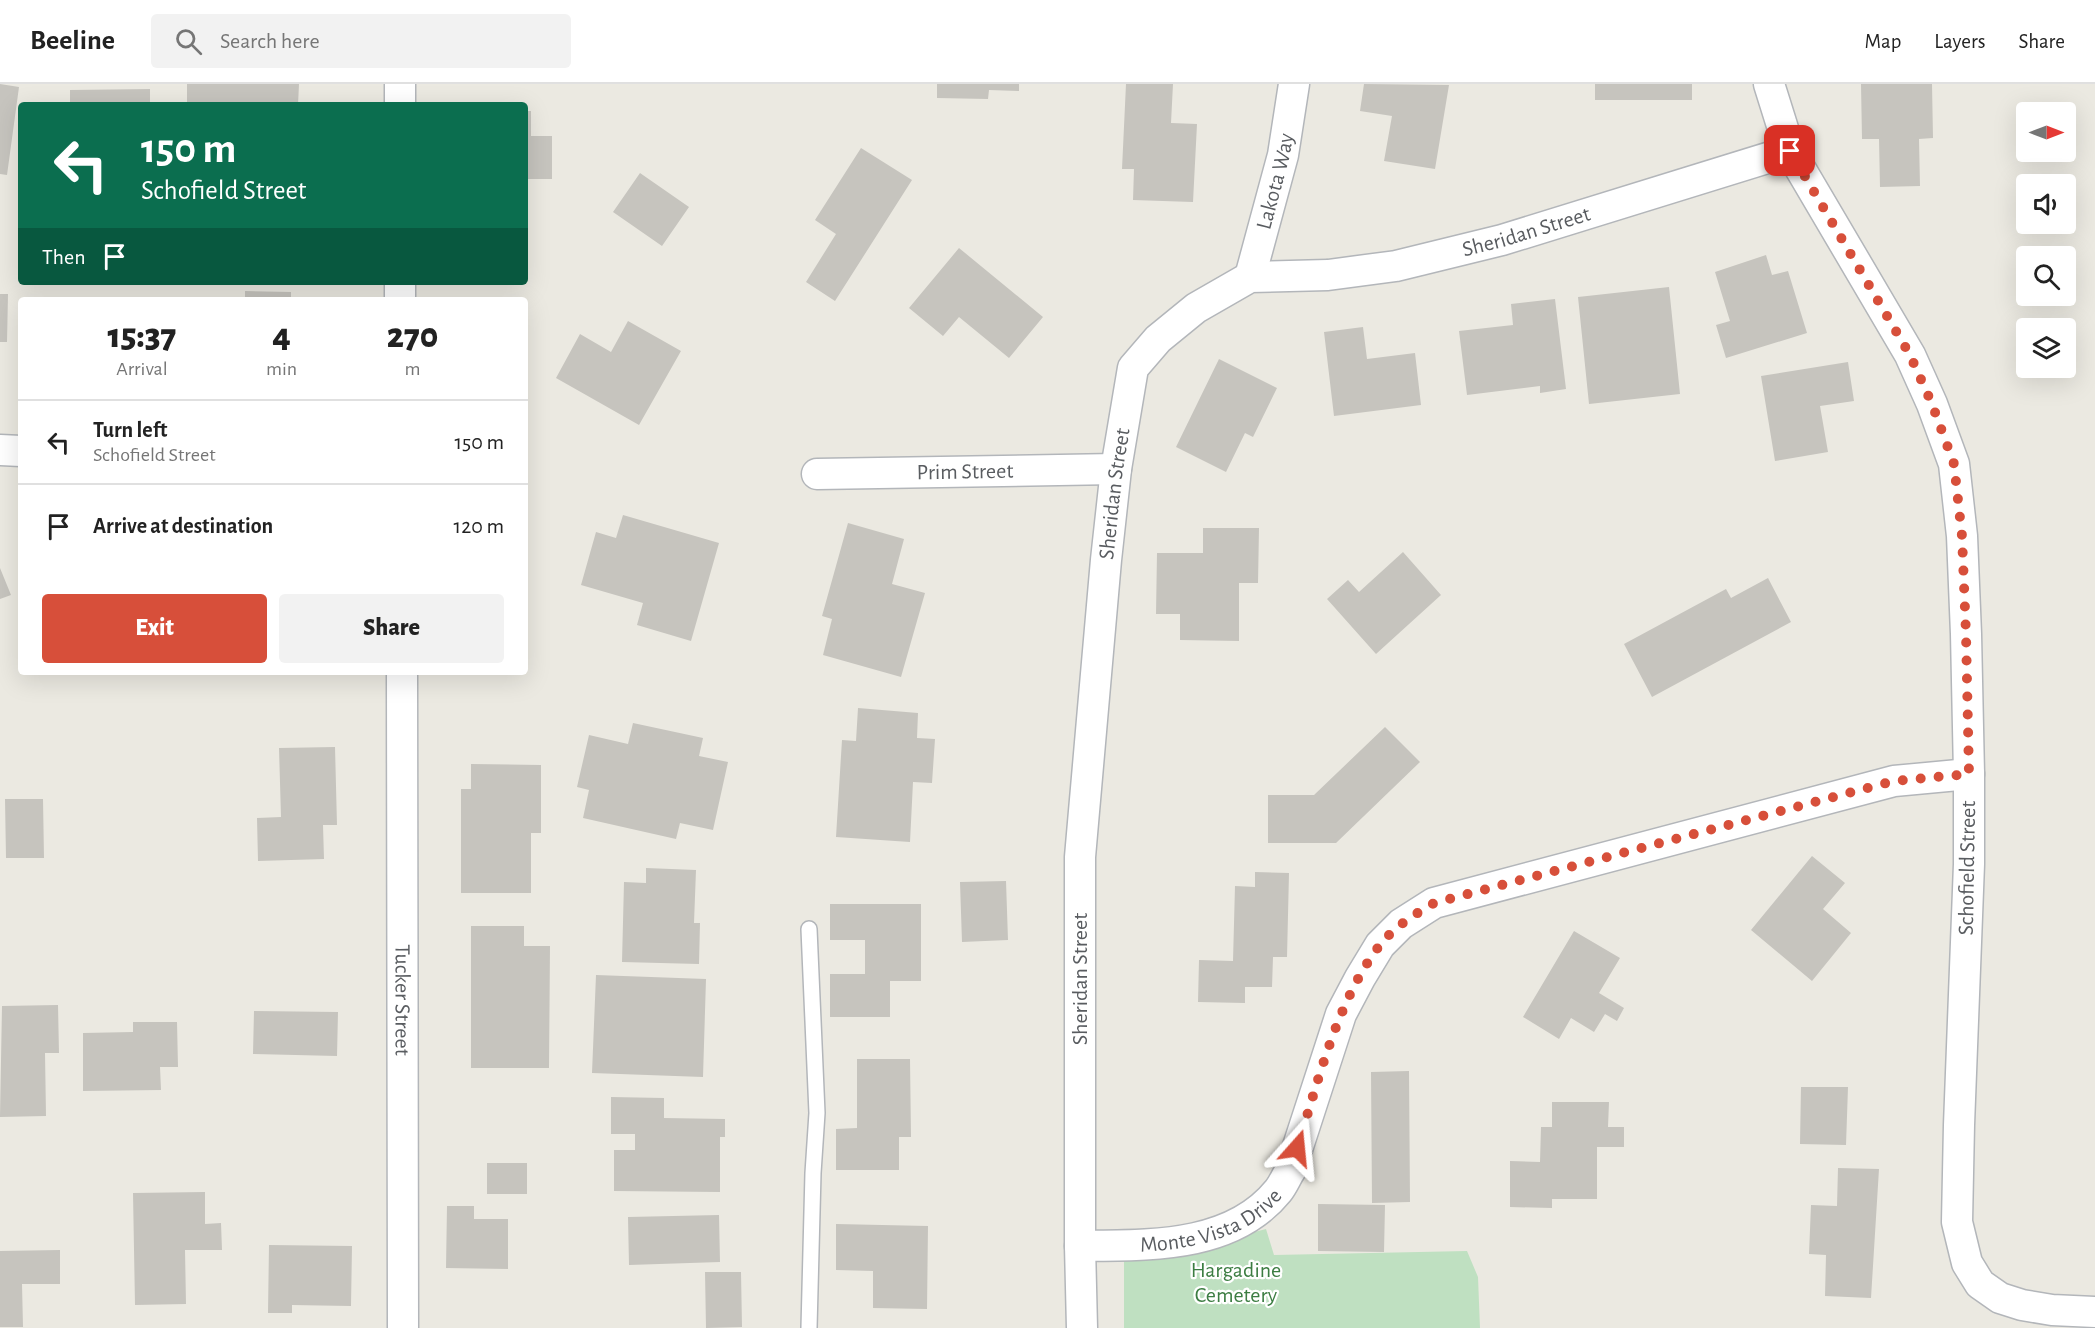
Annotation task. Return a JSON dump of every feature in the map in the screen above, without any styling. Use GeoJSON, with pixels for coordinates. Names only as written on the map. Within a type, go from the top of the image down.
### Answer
{"type":"FeatureCollection","features":[{"type":"Feature","properties":{"kind":"street"},"geometry":{"type":"LineString","coordinates":[[400,84],[400,102]]}},
{"type":"Feature","properties":{"kind":"street","name":"Lakota Way"},"geometry":{"type":"LineString","coordinates":[[1250,277],[1282,155],[1294,84]]}},
{"type":"Feature","properties":{"kind":"street","name":"Schofield Street"},"geometry":{"type":"LineString","coordinates":[[1769,84],[1790,151],[1910,355],[1932,404],[1954,464],[1962,536],[1969,774],[1970,864],[1957,1222],[1967,1263],[1980,1284],[2000,1298],[2022,1305],[2052,1310],[2095,1312]]}},
{"type":"Feature","properties":{"kind":"street","name":"Sheridan Street"},"geometry":{"type":"LineString","coordinates":[[1082,1328],[1080,857],[1106,560],[1116,469],[1133,368],[1158,339],[1188,314],[1250,277],[1328,275],[1396,266],[1502,240],[1790,151]]}},
{"type":"Feature","properties":{"kind":"street"},"geometry":{"type":"LineString","coordinates":[[0,450],[18,451]]}},
{"type":"Feature","properties":{"kind":"street","name":"Prim Street"},"geometry":{"type":"LineString","coordinates":[[817,474],[1116,469]]}},
{"type":"Feature","properties":{"kind":"street","name":"Tucker Street"},"geometry":{"type":"LineString","coordinates":[[402,675],[403,1328]]}},
{"type":"Feature","properties":{"kind":"street","name":"Monte Vista Drive"},"geometry":{"type":"LineString","coordinates":[[1080,1246],[1136,1245],[1196,1239],[1228,1229],[1246,1220],[1278,1191],[1290,1171],[1341,1014],[1360,978],[1380,945],[1401,924],[1434,903],[1894,781],[1969,774]]}},
{"type":"Feature","properties":{"kind":"lane"},"geometry":{"type":"LineString","coordinates":[[809,929],[817,1113],[813,1173],[810,1328]]}},
{"type":"Feature","properties":{"kind":"green space","name":"Hargadine Cemetery"},"geometry":{"type":"Polygon","coordinates":[[[1266,1229],[1274,1255],[1467,1251],[1478,1277],[1480,1328],[1124,1328],[1124,1260],[1177,1252],[1266,1229]]]}},
{"type":"Feature","properties":{"kind":"building"},"geometry":{"type":"Polygon","coordinates":[[[0,84],[19,87],[7,175],[0,174],[0,84]]]}},
{"type":"Feature","properties":{"kind":"building"},"geometry":{"type":"Polygon","coordinates":[[[187,84],[299,84],[298,102],[187,102],[187,84]]]}},
{"type":"Feature","properties":{"kind":"building"},"geometry":{"type":"Polygon","coordinates":[[[937,84],[1019,84],[1019,91],[989,90],[988,99],[937,98],[937,84]]]}},
{"type":"Feature","properties":{"kind":"building"},"geometry":{"type":"Polygon","coordinates":[[[1126,84],[1173,84],[1171,123],[1197,124],[1193,202],[1133,200],[1134,169],[1122,169],[1126,84]]]}},
{"type":"Feature","properties":{"kind":"building"},"geometry":{"type":"Polygon","coordinates":[[[1364,84],[1449,85],[1435,169],[1384,161],[1392,116],[1360,111],[1364,84]]]}},
{"type":"Feature","properties":{"kind":"building"},"geometry":{"type":"Polygon","coordinates":[[[1595,84],[1692,84],[1692,100],[1595,100],[1595,84]]]}},
{"type":"Feature","properties":{"kind":"building"},"geometry":{"type":"Polygon","coordinates":[[[1861,84],[1932,84],[1933,138],[1919,139],[1920,186],[1880,187],[1879,139],[1862,139],[1861,84]]]}},
{"type":"Feature","properties":{"kind":"building"},"geometry":{"type":"Polygon","coordinates":[[[150,89],[150,102],[70,102],[70,90],[150,89]]]}},
{"type":"Feature","properties":{"kind":"building"},"geometry":{"type":"Polygon","coordinates":[[[528,111],[531,111],[531,136],[552,136],[552,179],[528,179],[528,111]]]}},
{"type":"Feature","properties":{"kind":"building"},"geometry":{"type":"Polygon","coordinates":[[[861,148],[912,180],[835,301],[806,282],[836,234],[815,220],[861,148]]]}},
{"type":"Feature","properties":{"kind":"building"},"geometry":{"type":"Polygon","coordinates":[[[640,173],[689,207],[662,246],[613,212],[640,173]]]}},
{"type":"Feature","properties":{"kind":"building"},"geometry":{"type":"Polygon","coordinates":[[[959,248],[1043,317],[1009,358],[959,317],[943,336],[909,308],[959,248]]]}},
{"type":"Feature","properties":{"kind":"building"},"geometry":{"type":"Polygon","coordinates":[[[1766,255],[1772,275],[1788,271],[1807,333],[1726,358],[1716,325],[1730,321],[1715,272],[1766,255]]]}},
{"type":"Feature","properties":{"kind":"building"},"geometry":{"type":"Polygon","coordinates":[[[1669,287],[1680,394],[1589,404],[1578,297],[1669,287]]]}},
{"type":"Feature","properties":{"kind":"building"},"geometry":{"type":"Polygon","coordinates":[[[245,291],[291,292],[291,297],[245,297],[245,291]]]}},
{"type":"Feature","properties":{"kind":"building"},"geometry":{"type":"Polygon","coordinates":[[[0,294],[8,294],[7,342],[0,342],[0,294]]]}},
{"type":"Feature","properties":{"kind":"building"},"geometry":{"type":"Polygon","coordinates":[[[1555,299],[1566,389],[1540,393],[1540,386],[1467,395],[1459,331],[1513,325],[1511,304],[1555,299]]]}},
{"type":"Feature","properties":{"kind":"building"},"geometry":{"type":"Polygon","coordinates":[[[628,321],[681,351],[639,425],[556,378],[580,334],[611,352],[628,321]]]}},
{"type":"Feature","properties":{"kind":"building"},"geometry":{"type":"Polygon","coordinates":[[[1363,327],[1367,359],[1415,353],[1421,405],[1334,416],[1324,332],[1363,327]]]}},
{"type":"Feature","properties":{"kind":"building"},"geometry":{"type":"Polygon","coordinates":[[[1219,359],[1277,388],[1253,437],[1245,433],[1226,472],[1176,447],[1219,359]]]}},
{"type":"Feature","properties":{"kind":"building"},"geometry":{"type":"Polygon","coordinates":[[[1848,362],[1854,401],[1820,406],[1828,452],[1775,461],[1761,376],[1848,362]]]}},
{"type":"Feature","properties":{"kind":"building"},"geometry":{"type":"Polygon","coordinates":[[[623,515],[719,543],[691,641],[637,625],[643,603],[581,585],[596,532],[616,538],[623,515]]]}},
{"type":"Feature","properties":{"kind":"building"},"geometry":{"type":"Polygon","coordinates":[[[848,523],[904,539],[892,584],[925,593],[901,677],[823,655],[832,619],[822,616],[848,523]]]}},
{"type":"Feature","properties":{"kind":"building"},"geometry":{"type":"Polygon","coordinates":[[[1203,528],[1259,528],[1258,583],[1239,583],[1239,641],[1180,640],[1180,614],[1156,614],[1157,553],[1203,553],[1203,528]]]}},
{"type":"Feature","properties":{"kind":"building"},"geometry":{"type":"Polygon","coordinates":[[[1403,552],[1441,595],[1376,654],[1327,599],[1348,580],[1359,592],[1403,552]]]}},
{"type":"Feature","properties":{"kind":"building"},"geometry":{"type":"Polygon","coordinates":[[[0,568],[11,595],[0,599],[0,568]]]}},
{"type":"Feature","properties":{"kind":"building"},"geometry":{"type":"Polygon","coordinates":[[[1768,578],[1791,622],[1652,697],[1624,644],[1726,589],[1731,598],[1768,578]]]}},
{"type":"Feature","properties":{"kind":"building"},"geometry":{"type":"Polygon","coordinates":[[[858,708],[918,713],[917,738],[935,739],[932,783],[913,782],[910,842],[836,837],[842,740],[856,741],[858,708]]]}},
{"type":"Feature","properties":{"kind":"building"},"geometry":{"type":"Polygon","coordinates":[[[633,723],[703,738],[699,756],[728,762],[713,830],[680,823],[676,839],[583,818],[589,790],[577,787],[589,735],[628,744],[633,723]]]}},
{"type":"Feature","properties":{"kind":"building"},"geometry":{"type":"Polygon","coordinates":[[[1385,727],[1420,762],[1336,843],[1268,843],[1268,795],[1314,795],[1385,727]]]}},
{"type":"Feature","properties":{"kind":"building"},"geometry":{"type":"Polygon","coordinates":[[[335,747],[337,825],[323,825],[324,859],[258,861],[257,818],[281,817],[279,748],[335,747]]]}},
{"type":"Feature","properties":{"kind":"building"},"geometry":{"type":"Polygon","coordinates":[[[471,764],[541,765],[541,833],[531,833],[531,893],[461,893],[461,789],[471,789],[471,764]]]}},
{"type":"Feature","properties":{"kind":"building"},"geometry":{"type":"Polygon","coordinates":[[[5,799],[43,799],[44,858],[6,858],[5,799]]]}},
{"type":"Feature","properties":{"kind":"building"},"geometry":{"type":"Polygon","coordinates":[[[1812,856],[1845,883],[1823,909],[1851,933],[1812,981],[1751,930],[1812,856]]]}},
{"type":"Feature","properties":{"kind":"building"},"geometry":{"type":"Polygon","coordinates":[[[646,868],[696,870],[694,923],[700,923],[699,964],[622,962],[624,882],[646,883],[646,868]]]}},
{"type":"Feature","properties":{"kind":"building"},"geometry":{"type":"Polygon","coordinates":[[[1255,872],[1289,873],[1287,957],[1273,957],[1272,987],[1245,987],[1245,1003],[1198,1002],[1199,960],[1233,961],[1235,886],[1255,887],[1255,872]]]}},
{"type":"Feature","properties":{"kind":"building"},"geometry":{"type":"Polygon","coordinates":[[[1006,881],[1008,940],[962,942],[960,882],[1006,881]]]}},
{"type":"Feature","properties":{"kind":"building"},"geometry":{"type":"Polygon","coordinates":[[[830,904],[921,904],[921,981],[890,981],[890,1017],[830,1017],[830,974],[865,974],[865,940],[830,940],[830,904]]]}},
{"type":"Feature","properties":{"kind":"building"},"geometry":{"type":"Polygon","coordinates":[[[471,926],[524,926],[524,946],[550,946],[549,1068],[471,1068],[471,926]]]}},
{"type":"Feature","properties":{"kind":"building"},"geometry":{"type":"Polygon","coordinates":[[[1574,931],[1620,958],[1599,993],[1624,1008],[1617,1021],[1605,1014],[1594,1032],[1571,1018],[1559,1039],[1523,1017],[1574,931]]]}},
{"type":"Feature","properties":{"kind":"building"},"geometry":{"type":"Polygon","coordinates":[[[596,975],[706,979],[703,1077],[592,1073],[596,975]]]}},
{"type":"Feature","properties":{"kind":"building"},"geometry":{"type":"Polygon","coordinates":[[[58,1005],[59,1053],[45,1053],[46,1116],[0,1117],[2,1006],[58,1005]]]}},
{"type":"Feature","properties":{"kind":"building"},"geometry":{"type":"Polygon","coordinates":[[[254,1011],[338,1012],[337,1056],[253,1054],[254,1011]]]}},
{"type":"Feature","properties":{"kind":"building"},"geometry":{"type":"Polygon","coordinates":[[[133,1022],[177,1022],[178,1067],[160,1067],[161,1090],[83,1091],[83,1033],[133,1032],[133,1022]]]}},
{"type":"Feature","properties":{"kind":"building"},"geometry":{"type":"Polygon","coordinates":[[[857,1059],[910,1059],[911,1137],[899,1137],[899,1170],[836,1170],[836,1129],[857,1128],[857,1059]]]}},
{"type":"Feature","properties":{"kind":"building"},"geometry":{"type":"Polygon","coordinates":[[[1409,1071],[1410,1202],[1372,1203],[1371,1072],[1409,1071]]]}},
{"type":"Feature","properties":{"kind":"building"},"geometry":{"type":"Polygon","coordinates":[[[1801,1087],[1848,1087],[1846,1145],[1800,1144],[1801,1087]]]}},
{"type":"Feature","properties":{"kind":"building"},"geometry":{"type":"Polygon","coordinates":[[[611,1097],[664,1098],[664,1118],[725,1119],[725,1137],[720,1137],[720,1192],[614,1191],[614,1150],[635,1150],[635,1134],[611,1134],[611,1097]]]}},
{"type":"Feature","properties":{"kind":"building"},"geometry":{"type":"Polygon","coordinates":[[[1552,1102],[1609,1102],[1608,1127],[1624,1127],[1624,1147],[1597,1147],[1597,1199],[1552,1199],[1552,1208],[1510,1207],[1510,1161],[1540,1162],[1541,1127],[1552,1127],[1552,1102]]]}},
{"type":"Feature","properties":{"kind":"building"},"geometry":{"type":"Polygon","coordinates":[[[487,1163],[527,1163],[527,1194],[487,1194],[487,1163]]]}},
{"type":"Feature","properties":{"kind":"building"},"geometry":{"type":"Polygon","coordinates":[[[1838,1168],[1879,1169],[1871,1298],[1825,1296],[1826,1255],[1809,1254],[1811,1205],[1837,1206],[1838,1168]]]}},
{"type":"Feature","properties":{"kind":"building"},"geometry":{"type":"Polygon","coordinates":[[[205,1192],[205,1224],[221,1223],[222,1250],[185,1250],[186,1304],[135,1305],[133,1193],[205,1192]]]}},
{"type":"Feature","properties":{"kind":"building"},"geometry":{"type":"Polygon","coordinates":[[[1318,1204],[1385,1205],[1384,1252],[1318,1251],[1318,1204]]]}},
{"type":"Feature","properties":{"kind":"building"},"geometry":{"type":"Polygon","coordinates":[[[447,1206],[474,1206],[474,1219],[508,1219],[508,1269],[446,1268],[447,1206]]]}},
{"type":"Feature","properties":{"kind":"building"},"geometry":{"type":"Polygon","coordinates":[[[719,1215],[720,1262],[629,1265],[628,1217],[719,1215]]]}},
{"type":"Feature","properties":{"kind":"building"},"geometry":{"type":"Polygon","coordinates":[[[836,1224],[928,1226],[927,1309],[873,1308],[873,1271],[836,1270],[836,1224]]]}},
{"type":"Feature","properties":{"kind":"building"},"geometry":{"type":"Polygon","coordinates":[[[269,1245],[352,1246],[351,1306],[292,1305],[292,1313],[268,1313],[269,1245]]]}},
{"type":"Feature","properties":{"kind":"building"},"geometry":{"type":"Polygon","coordinates":[[[60,1250],[60,1284],[22,1284],[23,1327],[0,1327],[0,1251],[60,1250]]]}},
{"type":"Feature","properties":{"kind":"building"},"geometry":{"type":"Polygon","coordinates":[[[705,1272],[741,1272],[742,1327],[706,1328],[705,1272]]]}},
{"type":"Feature","properties":{"kind":"route"},"geometry":{"type":"LineString","coordinates":[[1297,1148],[1341,1014],[1360,978],[1380,945],[1401,924],[1434,903],[1894,781],[1969,774],[1962,536],[1954,464],[1932,404],[1910,355],[1790,151]]}}]}
